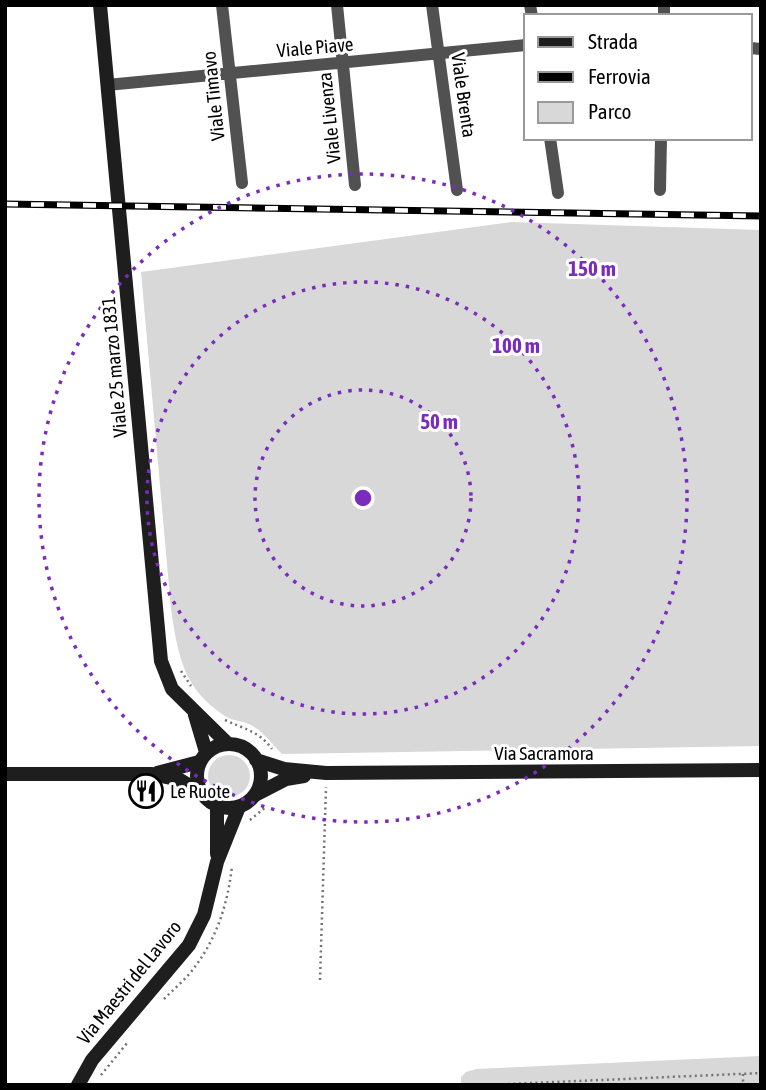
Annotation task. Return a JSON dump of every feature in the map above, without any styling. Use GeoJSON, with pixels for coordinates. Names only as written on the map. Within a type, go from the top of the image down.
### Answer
{"type":"FeatureCollection","features":[{"type":"Feature","properties":{"kind":"street","name":"Viale 25 marzo 1831"},"geometry":{"type":"LineString","coordinates":[[100,5],[161,661],[172,689],[228,744]]}},
{"type":"Feature","properties":{"kind":"street","name":"Viale Timavo"},"geometry":{"type":"LineString","coordinates":[[222,5],[242,183]]}},
{"type":"Feature","properties":{"kind":"street","name":"Viale Livenza"},"geometry":{"type":"LineString","coordinates":[[337,5],[355,185]]}},
{"type":"Feature","properties":{"kind":"street","name":"Viale Brenta"},"geometry":{"type":"LineString","coordinates":[[432,5],[457,190]]}},
{"type":"Feature","properties":{"kind":"street","name":"Viale Piave"},"geometry":{"type":"LineString","coordinates":[[107,85],[524,44]]}},
{"type":"Feature","properties":{"kind":"street"},"geometry":{"type":"LineString","coordinates":[[550,140],[558,193]]}},
{"type":"Feature","properties":{"kind":"street"},"geometry":{"type":"LineString","coordinates":[[660,190],[661,140]]}},
{"type":"Feature","properties":{"kind":"street","name":"Viale 25 marzo 1831"},"geometry":{"type":"LineString","coordinates":[[195,713],[203,757]]}},
{"type":"Feature","properties":{"kind":"street"},"geometry":{"type":"LineString","coordinates":[[5,774],[152,774],[180,780],[217,806],[228,808],[239,807],[255,795],[261,775],[256,760],[247,749],[228,744],[213,748],[203,757],[152,774]]}},
{"type":"Feature","properties":{"kind":"street"},"geometry":{"type":"LineString","coordinates":[[200,792],[197,772],[203,757]]}},
{"type":"Feature","properties":{"kind":"street","name":"Via Sacramora"},"geometry":{"type":"LineString","coordinates":[[256,760],[284,769],[327,773],[761,770]]}},
{"type":"Feature","properties":{"kind":"street","name":"Via Sacramora"},"geometry":{"type":"LineString","coordinates":[[255,795],[286,779],[327,773]]}},
{"type":"Feature","properties":{"kind":"street","name":"Via Maestri del Lavoro"},"geometry":{"type":"LineString","coordinates":[[217,806],[217,862]]}},
{"type":"Feature","properties":{"kind":"street","name":"Via Maestri del Lavoro"},"geometry":{"type":"LineString","coordinates":[[78,1085],[92,1060],[189,945],[204,915],[217,862],[239,807]]}},
{"type":"Feature","properties":{"kind":"path"},"geometry":{"type":"LineString","coordinates":[[180,669],[191,686]]}},
{"type":"Feature","properties":{"kind":"path"},"geometry":{"type":"LineString","coordinates":[[217,713],[227,722],[253,730],[265,739],[273,750]]}},
{"type":"Feature","properties":{"kind":"path"},"geometry":{"type":"LineString","coordinates":[[320,980],[327,773]]}},
{"type":"Feature","properties":{"kind":"path"},"geometry":{"type":"LineString","coordinates":[[485,1085],[761,1073]]}},
{"type":"Feature","properties":{"kind":"path"},"geometry":{"type":"LineString","coordinates":[[743,1074],[743,1085]]}},
{"type":"Feature","properties":{"kind":"path"},"geometry":{"type":"LineString","coordinates":[[672,1077],[673,1085]]}},
{"type":"Feature","properties":{"kind":"green space"},"geometry":{"type":"Polygon","coordinates":[[[512,222],[761,230],[761,746],[282,754],[264,734],[248,724],[228,718],[211,706],[191,682],[185,670],[176,641],[171,609],[141,272],[512,222]]]}},
{"type":"Feature","properties":{"kind":"green space"},"geometry":{"type":"Polygon","coordinates":[[[229,755],[244,761],[250,776],[244,791],[229,797],[214,791],[208,776],[214,761],[229,755]]]}},
{"type":"Feature","properties":{"kind":"green space"},"geometry":{"type":"Polygon","coordinates":[[[761,1056],[761,1085],[440,1085],[461,1083],[461,1077],[466,1072],[476,1069],[761,1056]]]}},
{"type":"Feature","properties":{"kind":"railway"},"geometry":{"type":"LineString","coordinates":[[5,204],[761,216]]}},
{"type":"Feature","properties":{"kind":"place","name":"Le Ruote"},"geometry":{"type":"Point","coordinates":[146,791]}}]}
